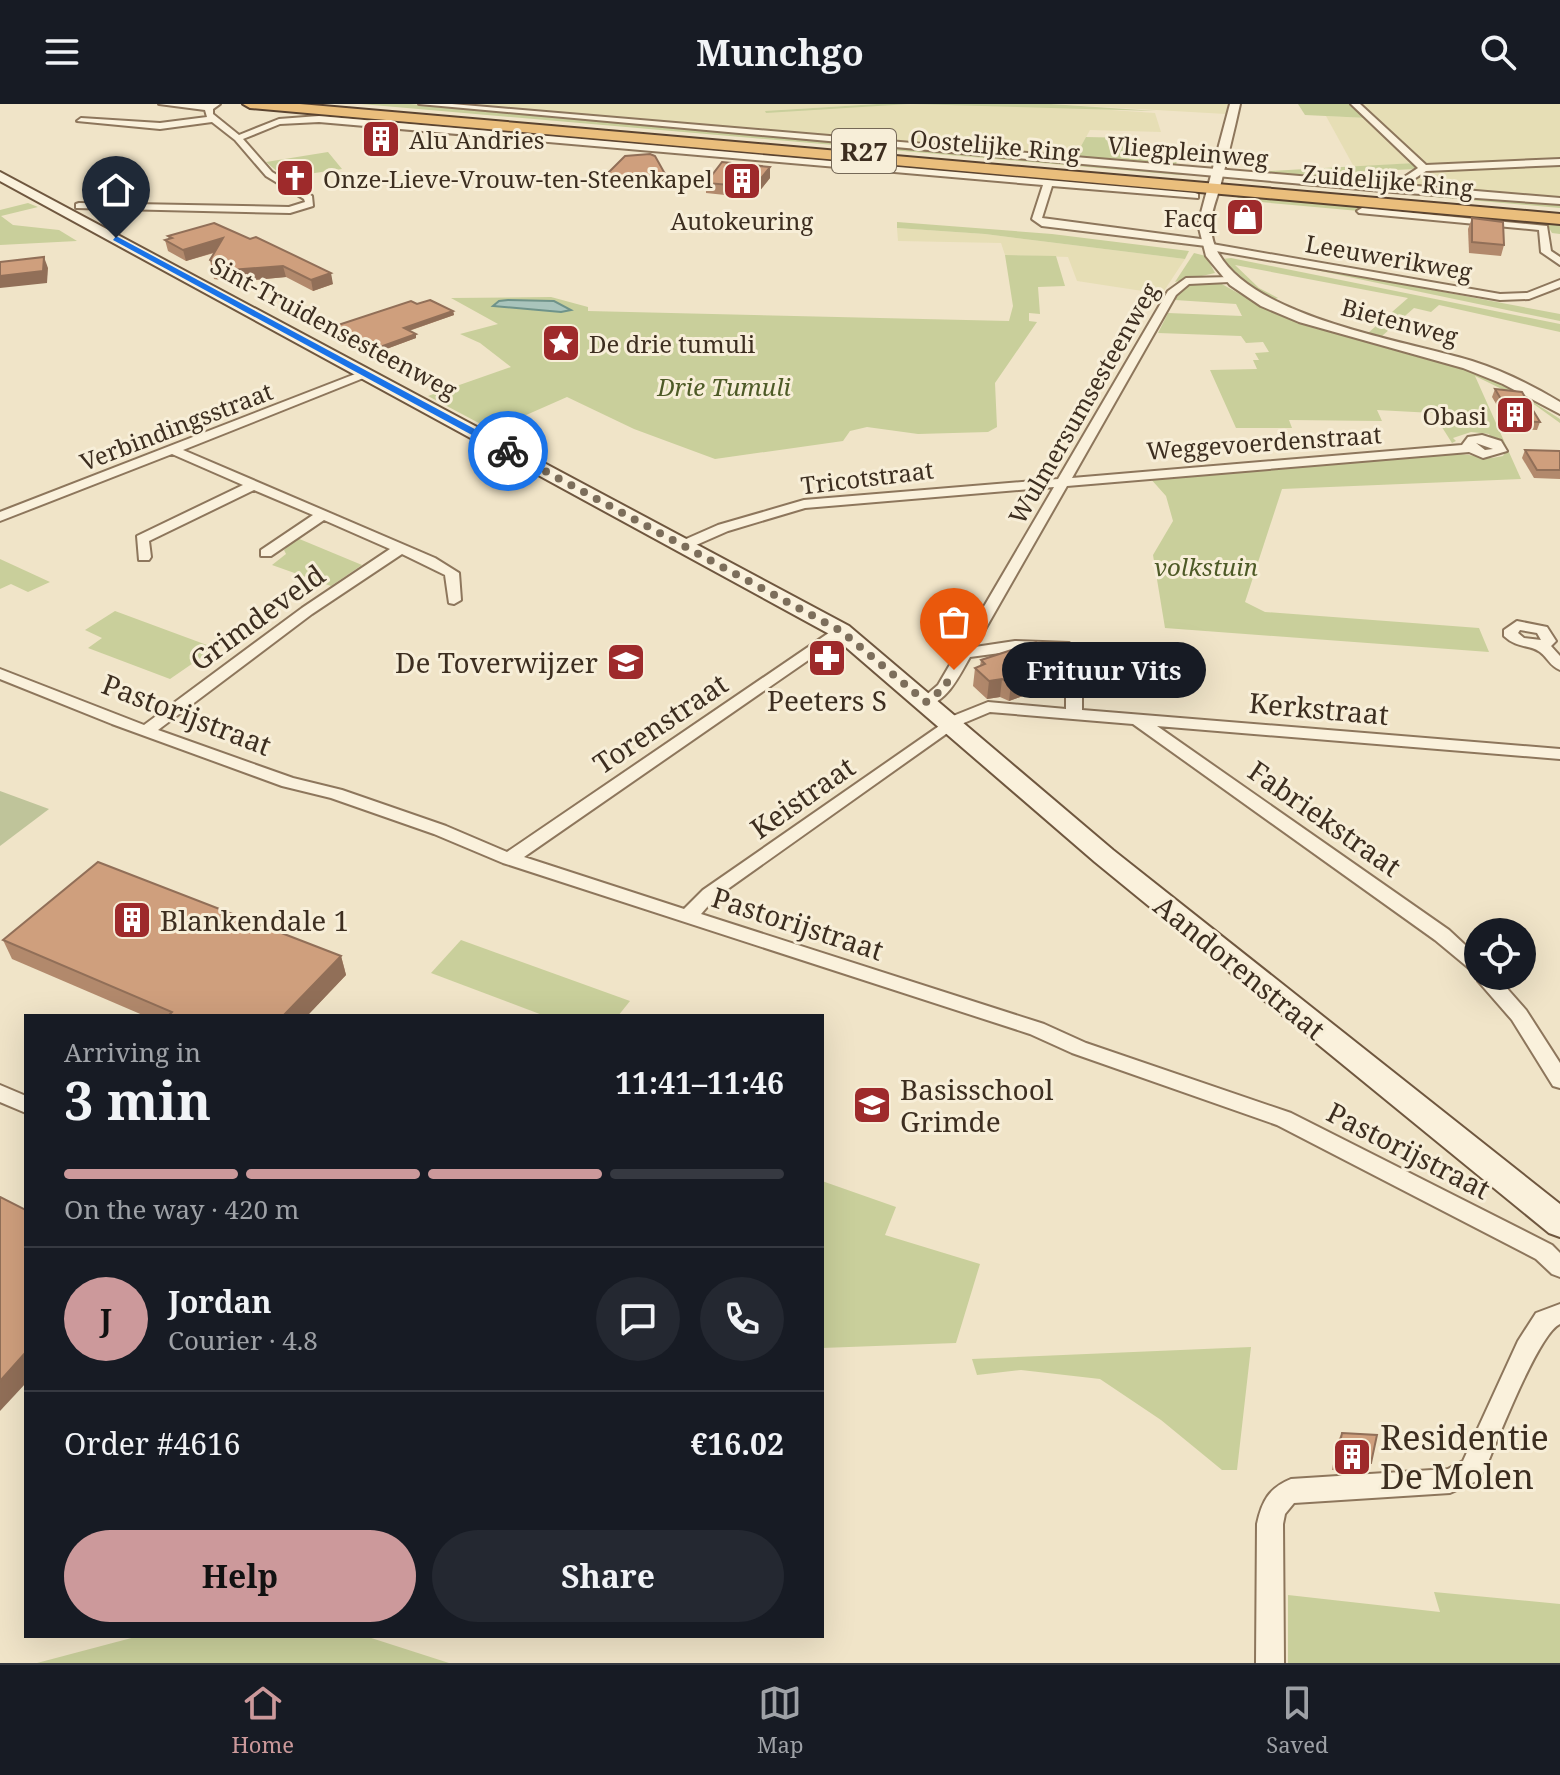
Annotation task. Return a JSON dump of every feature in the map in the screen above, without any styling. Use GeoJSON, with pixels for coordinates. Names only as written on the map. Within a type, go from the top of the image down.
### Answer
{"type":"FeatureCollection","features":[{"type":"Feature","properties":{"kind":"highway","name":"Oostelijke Ring"},"geometry":{"type":"LineString","coordinates":[[250,104],[1209,184]]}},
{"type":"Feature","properties":{"kind":"highway","name":"Oostelijke Ring"},"geometry":{"type":"LineString","coordinates":[[327,104],[1209,184]]}},
{"type":"Feature","properties":{"kind":"highway","name":"Zuidelijke Ring"},"geometry":{"type":"LineString","coordinates":[[1209,184],[1560,212]]}},
{"type":"Feature","properties":{"kind":"highway","name":"Zuidelijke Ring"},"geometry":{"type":"LineString","coordinates":[[1209,184],[1560,219]]}},
{"type":"Feature","properties":{"kind":"main road","name":"Sint-Truidensesteenweg"},"geometry":{"type":"LineString","coordinates":[[0,176],[841,631],[926,702]]}},
{"type":"Feature","properties":{"kind":"main road","name":"Aandorenstraat"},"geometry":{"type":"LineString","coordinates":[[926,702],[1244,972],[1560,1223]]}},
{"type":"Feature","properties":{"kind":"street"},"geometry":{"type":"LineString","coordinates":[[163,104],[213,106]]}},
{"type":"Feature","properties":{"kind":"street","name":"Vliegpleinweg"},"geometry":{"type":"LineString","coordinates":[[423,104],[1209,184],[1393,189],[1560,201]]}},
{"type":"Feature","properties":{"kind":"street"},"geometry":{"type":"LineString","coordinates":[[1229,279],[1209,245],[1204,224],[1209,184],[1235,104]]}},
{"type":"Feature","properties":{"kind":"street"},"geometry":{"type":"LineString","coordinates":[[1355,104],[1424,168]]}},
{"type":"Feature","properties":{"kind":"street"},"geometry":{"type":"LineString","coordinates":[[60,209],[152,206],[290,210],[310,204],[309,198],[269,174],[238,138],[213,119],[208,113],[213,106]]}},
{"type":"Feature","properties":{"kind":"street"},"geometry":{"type":"LineString","coordinates":[[81,121],[160,126],[213,119]]}},
{"type":"Feature","properties":{"kind":"street"},"geometry":{"type":"LineString","coordinates":[[238,138],[279,122],[319,119],[1048,183],[1209,184]]}},
{"type":"Feature","properties":{"kind":"street"},"geometry":{"type":"LineString","coordinates":[[1393,189],[1424,168],[1560,162]]}},
{"type":"Feature","properties":{"kind":"street","name":"Leeuwerikweg"},"geometry":{"type":"LineString","coordinates":[[1048,183],[1037,219],[1042,223],[1209,245],[1500,297],[1529,296],[1560,283]]}},
{"type":"Feature","properties":{"kind":"street"},"geometry":{"type":"LineString","coordinates":[[1362,211],[1544,228],[1546,252],[1560,262]]}},
{"type":"Feature","properties":{"kind":"street","name":"Bietenweg"},"geometry":{"type":"LineString","coordinates":[[1229,279],[1247,292],[1288,312],[1455,360],[1507,379],[1560,409]]}},
{"type":"Feature","properties":{"kind":"street","name":"Wulmersumsesteenweg"},"geometry":{"type":"LineString","coordinates":[[926,702],[944,688],[1177,287],[1186,281],[1229,279]]}},
{"type":"Feature","properties":{"kind":"street","name":"Verbindingsstraat"},"geometry":{"type":"LineString","coordinates":[[0,517],[176,451],[367,373]]}},
{"type":"Feature","properties":{"kind":"street","name":"Weggevoerdenstraat"},"geometry":{"type":"LineString","coordinates":[[1063,480],[1469,448]]}},
{"type":"Feature","properties":{"kind":"street"},"geometry":{"type":"LineString","coordinates":[[176,451],[452,573],[454,600]]}},
{"type":"Feature","properties":{"kind":"street","name":"Tricotstraat"},"geometry":{"type":"LineString","coordinates":[[682,546],[723,528],[804,504],[1063,480]]}},
{"type":"Feature","properties":{"kind":"street"},"geometry":{"type":"LineString","coordinates":[[144,557],[142,539],[253,485]]}},
{"type":"Feature","properties":{"kind":"street"},"geometry":{"type":"LineString","coordinates":[[266,553],[322,515]]}},
{"type":"Feature","properties":{"kind":"street","name":"Grimdeveld"},"geometry":{"type":"LineString","coordinates":[[146,731],[307,611],[401,548]]}},
{"type":"Feature","properties":{"kind":"street","name":"Torenstraat"},"geometry":{"type":"LineString","coordinates":[[509,859],[841,631]]}},
{"type":"Feature","properties":{"kind":"street"},"geometry":{"type":"LineString","coordinates":[[963,653],[1015,646],[1064,646],[1074,683],[1074,713]]}},
{"type":"Feature","properties":{"kind":"street"},"geometry":{"type":"LineString","coordinates":[[1543,646],[1560,665]]}},
{"type":"Feature","properties":{"kind":"street","name":"Pastorijstraat"},"geometry":{"type":"LineString","coordinates":[[0,674],[146,731],[288,782],[336,794],[440,830],[509,859],[1037,1029],[1079,1048],[1284,1119],[1544,1252],[1560,1267]]}},
{"type":"Feature","properties":{"kind":"street","name":"Kerkstraat"},"geometry":{"type":"LineString","coordinates":[[951,724],[988,707],[1560,754]]}},
{"type":"Feature","properties":{"kind":"street","name":"Fabriekstraat"},"geometry":{"type":"LineString","coordinates":[[1135,718],[1442,935],[1464,955]]}},
{"type":"Feature","properties":{"kind":"street","name":"Keistraat"},"geometry":{"type":"LineString","coordinates":[[688,916],[709,894],[951,724]]}},
{"type":"Feature","properties":{"kind":"street"},"geometry":{"type":"LineString","coordinates":[[1497,990],[1519,1015],[1560,1080]]}},
{"type":"Feature","properties":{"kind":"street"},"geometry":{"type":"LineString","coordinates":[[0,1093],[24,1104]]}},
{"type":"Feature","properties":{"kind":"street"},"geometry":{"type":"LineString","coordinates":[[1270,1663],[1270,1524],[1273,1509],[1281,1497],[1305,1488],[1450,1481],[1472,1470],[1526,1349],[1544,1320],[1560,1314]]}},
{"type":"Feature","properties":{"kind":"shaded area"},"geometry":{"type":"Polygon","coordinates":[[[433,104],[877,104],[765,111],[910,104],[1053,106],[1155,113],[1161,132],[1090,130],[1074,159],[433,104]]]}},
{"type":"Feature","properties":{"kind":"shaded area"},"geometry":{"type":"Polygon","coordinates":[[[1051,104],[1229,104],[1226,114],[1051,104]]]}},
{"type":"Feature","properties":{"kind":"shaded area"},"geometry":{"type":"Polygon","coordinates":[[[1358,104],[1560,104],[1560,161],[1428,165],[1358,104]]]}},
{"type":"Feature","properties":{"kind":"shaded area"},"geometry":{"type":"Polygon","coordinates":[[[1326,116],[1367,118],[1415,163],[1354,167],[1326,116]]]}},
{"type":"Feature","properties":{"kind":"shaded area"},"geometry":{"type":"Polygon","coordinates":[[[1560,163],[1560,200],[1402,187],[1423,171],[1560,163]]]}},
{"type":"Feature","properties":{"kind":"shaded area"},"geometry":{"type":"Polygon","coordinates":[[[897,228],[985,234],[1185,259],[1162,294],[1077,281],[1068,257],[1005,255],[1001,243],[898,241],[897,228]]]}},
{"type":"Feature","properties":{"kind":"green space"},"geometry":{"type":"Polygon","coordinates":[[[361,104],[410,104],[1207,173],[1179,175],[361,104]]]}},
{"type":"Feature","properties":{"kind":"green space"},"geometry":{"type":"Polygon","coordinates":[[[877,104],[910,104],[765,111],[877,104]]]}},
{"type":"Feature","properties":{"kind":"green space"},"geometry":{"type":"Polygon","coordinates":[[[910,104],[1051,104],[1156,111],[910,104]]]}},
{"type":"Feature","properties":{"kind":"green space"},"geometry":{"type":"Polygon","coordinates":[[[1298,104],[1351,104],[1367,118],[1305,115],[1298,104]]]}},
{"type":"Feature","properties":{"kind":"green space"},"geometry":{"type":"Polygon","coordinates":[[[1086,137],[1131,138],[1131,144],[1159,146],[1159,151],[1179,153],[1175,169],[1074,159],[1086,137]]]}},
{"type":"Feature","properties":{"kind":"green space"},"geometry":{"type":"Polygon","coordinates":[[[328,152],[342,169],[308,174],[293,171],[279,173],[266,162],[328,152]]]}},
{"type":"Feature","properties":{"kind":"green space"},"geometry":{"type":"Polygon","coordinates":[[[1415,163],[1417,169],[1351,172],[1353,177],[1360,178],[1363,185],[1271,176],[1269,171],[1415,163]]]}},
{"type":"Feature","properties":{"kind":"green space"},"geometry":{"type":"Polygon","coordinates":[[[1227,175],[1560,202],[1560,208],[1240,180],[1227,175]]]}},
{"type":"Feature","properties":{"kind":"green space"},"geometry":{"type":"Polygon","coordinates":[[[1237,194],[1560,223],[1560,234],[1552,233],[1549,228],[1238,200],[1237,194]]]}},
{"type":"Feature","properties":{"kind":"green space"},"geometry":{"type":"Polygon","coordinates":[[[28,203],[38,207],[1,216],[13,225],[59,230],[77,241],[0,245],[0,210],[28,203]]]}},
{"type":"Feature","properties":{"kind":"green space"},"geometry":{"type":"Polygon","coordinates":[[[897,222],[1052,234],[1189,251],[1185,259],[985,234],[897,228],[897,222]]]}},
{"type":"Feature","properties":{"kind":"green space"},"geometry":{"type":"Polygon","coordinates":[[[1220,250],[1560,314],[1560,321],[1220,250]]]}},
{"type":"Feature","properties":{"kind":"green space"},"geometry":{"type":"Polygon","coordinates":[[[1194,253],[1206,256],[1215,273],[1175,282],[1194,253]]]}},
{"type":"Feature","properties":{"kind":"green space","name":"Drie Tumuli"},"geometry":{"type":"Polygon","coordinates":[[[1005,255],[1056,256],[1065,286],[1038,287],[1040,314],[1029,313],[1029,321],[1037,322],[995,383],[997,427],[988,432],[918,434],[867,427],[850,431],[843,441],[715,459],[634,429],[567,397],[492,430],[428,396],[511,367],[480,343],[460,334],[498,324],[451,298],[551,297],[588,307],[588,311],[1009,321],[1013,306],[1005,255]]]}},
{"type":"Feature","properties":{"kind":"green space"},"geometry":{"type":"Polygon","coordinates":[[[1231,258],[1560,324],[1560,332],[1439,305],[1431,312],[1414,308],[1382,336],[1368,333],[1408,298],[1235,265],[1259,288],[1278,298],[1272,300],[1235,275],[1222,259],[1231,258]]]}},
{"type":"Feature","properties":{"kind":"green space","name":"volkstuin"},"geometry":{"type":"Polygon","coordinates":[[[1188,283],[1220,283],[1263,307],[1295,320],[1472,372],[1514,390],[1560,419],[1560,423],[1535,405],[1475,376],[1521,479],[1282,489],[1245,602],[1265,612],[1479,628],[1489,652],[1165,628],[1153,555],[1173,521],[1166,496],[1149,477],[1461,454],[1492,458],[1503,456],[1507,449],[1491,439],[1489,434],[1471,432],[1453,438],[1456,441],[1452,443],[1433,413],[1377,410],[1382,421],[1289,420],[1292,428],[1236,428],[1210,370],[1257,369],[1253,360],[1259,360],[1255,353],[1269,352],[1263,342],[1246,343],[1241,336],[1158,333],[1168,313],[1242,316],[1236,304],[1175,300],[1180,288],[1188,283]]]}},
{"type":"Feature","properties":{"kind":"green space"},"geometry":{"type":"Polygon","coordinates":[[[297,538],[362,565],[331,586],[272,565],[286,554],[284,550],[297,538]]]}},
{"type":"Feature","properties":{"kind":"green space"},"geometry":{"type":"Polygon","coordinates":[[[0,559],[50,582],[28,592],[11,584],[0,589],[0,559]]]}},
{"type":"Feature","properties":{"kind":"green space"},"geometry":{"type":"Polygon","coordinates":[[[115,611],[215,648],[170,679],[88,648],[102,638],[85,630],[115,611]]]}},
{"type":"Feature","properties":{"kind":"green space"},"geometry":{"type":"Polygon","coordinates":[[[0,791],[49,809],[0,846],[0,791]]]}},
{"type":"Feature","properties":{"kind":"green space"},"geometry":{"type":"Polygon","coordinates":[[[461,940],[630,1001],[620,1014],[540,1014],[431,973],[461,940]]]}},
{"type":"Feature","properties":{"kind":"green space"},"geometry":{"type":"Polygon","coordinates":[[[824,1182],[896,1207],[885,1235],[980,1264],[956,1343],[824,1348],[824,1182]]]}},
{"type":"Feature","properties":{"kind":"green space"},"geometry":{"type":"Polygon","coordinates":[[[1251,1347],[1237,1470],[1222,1470],[1161,1420],[1100,1379],[1021,1370],[977,1375],[972,1359],[1251,1347]]]}},
{"type":"Feature","properties":{"kind":"green space"},"geometry":{"type":"Polygon","coordinates":[[[1434,1592],[1560,1604],[1560,1663],[1288,1663],[1288,1595],[1440,1612],[1434,1592]]]}},
{"type":"Feature","properties":{"kind":"green space"},"geometry":{"type":"Polygon","coordinates":[[[131,1638],[371,1638],[449,1663],[37,1663],[131,1638]]]}},
{"type":"Feature","properties":{"kind":"water"},"geometry":{"type":"Polygon","coordinates":[[[499,301],[554,301],[571,310],[561,312],[493,306],[499,301]]]}},
{"type":"Feature","properties":{"kind":"building"},"geometry":{"type":"Polygon","coordinates":[[[625,156],[655,156],[669,181],[606,175],[625,156]]]}},
{"type":"Feature","properties":{"kind":"building"},"geometry":{"type":"Polygon","coordinates":[[[722,162],[770,167],[754,187],[706,183],[722,162]]]}},
{"type":"Feature","properties":{"kind":"building"},"geometry":{"type":"Polygon","coordinates":[[[1472,218],[1503,222],[1504,245],[1472,242],[1472,218]]]}},
{"type":"Feature","properties":{"kind":"building"},"geometry":{"type":"Polygon","coordinates":[[[214,223],[250,239],[256,237],[331,273],[311,280],[283,266],[230,270],[211,268],[215,263],[210,260],[223,238],[183,250],[165,240],[172,238],[168,236],[214,223]]]}},
{"type":"Feature","properties":{"kind":"building"},"geometry":{"type":"Polygon","coordinates":[[[44,257],[43,271],[0,276],[0,262],[44,257]]]}},
{"type":"Feature","properties":{"kind":"building"},"geometry":{"type":"Polygon","coordinates":[[[430,300],[453,311],[404,328],[416,334],[369,351],[326,329],[411,301],[417,304],[430,300]]]}},
{"type":"Feature","properties":{"kind":"building"},"geometry":{"type":"Polygon","coordinates":[[[1495,389],[1522,392],[1540,422],[1514,421],[1495,389]]]}},
{"type":"Feature","properties":{"kind":"building"},"geometry":{"type":"Polygon","coordinates":[[[1525,450],[1560,451],[1560,470],[1537,470],[1525,450]]]}},
{"type":"Feature","properties":{"kind":"building"},"geometry":{"type":"Polygon","coordinates":[[[1036,642],[1063,664],[1011,683],[1002,679],[989,681],[975,668],[985,664],[981,660],[1036,642]]]}},
{"type":"Feature","properties":{"kind":"building","name":"Blankendale 1"},"geometry":{"type":"Polygon","coordinates":[[[98,862],[341,956],[285,1014],[170,1014],[172,1012],[3,940],[98,862]]]}},
{"type":"Feature","properties":{"kind":"building"},"geometry":{"type":"Polygon","coordinates":[[[0,1197],[24,1209],[24,1354],[0,1381],[0,1197]]]}},
{"type":"Feature","properties":{"kind":"building","name":"Residentie De Molen"},"geometry":{"type":"Polygon","coordinates":[[[1342,1433],[1377,1435],[1371,1463],[1336,1462],[1342,1433]]]}},
{"type":"Feature","properties":{"kind":"way so far"},"geometry":{"type":"LineString","coordinates":[[508,451],[841,631],[926,702],[944,688],[954,670]]}},
{"type":"Feature","properties":{"kind":"place","name":"Alu Andries"},"geometry":{"type":"Point","coordinates":[381,139]}},
{"type":"Feature","properties":{"kind":"place","name":"Onze-Lieve-Vrouw-ten-Steenkapel"},"geometry":{"type":"Point","coordinates":[295,178]}},
{"type":"Feature","properties":{"kind":"place","name":"Autokeuring"},"geometry":{"type":"Point","coordinates":[742,181]}},
{"type":"Feature","properties":{"kind":"place","name":"Facq"},"geometry":{"type":"Point","coordinates":[1245,217]}},
{"type":"Feature","properties":{"kind":"place","name":"De drie tumuli"},"geometry":{"type":"Point","coordinates":[561,343]}},
{"type":"Feature","properties":{"kind":"place","name":"Obasi"},"geometry":{"type":"Point","coordinates":[1515,415]}},
{"type":"Feature","properties":{"kind":"place","name":"Peeters S"},"geometry":{"type":"Point","coordinates":[827,658]}},
{"type":"Feature","properties":{"kind":"place","name":"De Toverwijzer"},"geometry":{"type":"Point","coordinates":[626,662]}},
{"type":"Feature","properties":{"kind":"place","name":"Frituur Vits"},"geometry":{"type":"Point","coordinates":[954,670]}},
{"type":"Feature","properties":{"kind":"place","name":"Blankendale 1"},"geometry":{"type":"Point","coordinates":[132,920]}},
{"type":"Feature","properties":{"kind":"place","name":"Basisschool Grimde"},"geometry":{"type":"Point","coordinates":[872,1105]}},
{"type":"Feature","properties":{"kind":"place","name":"Residentie De Molen"},"geometry":{"type":"Point","coordinates":[1352,1457]}},
{"type":"Feature","properties":{"kind":"route"},"geometry":{"type":"LineString","coordinates":[[116,238],[508,451]]}}]}
